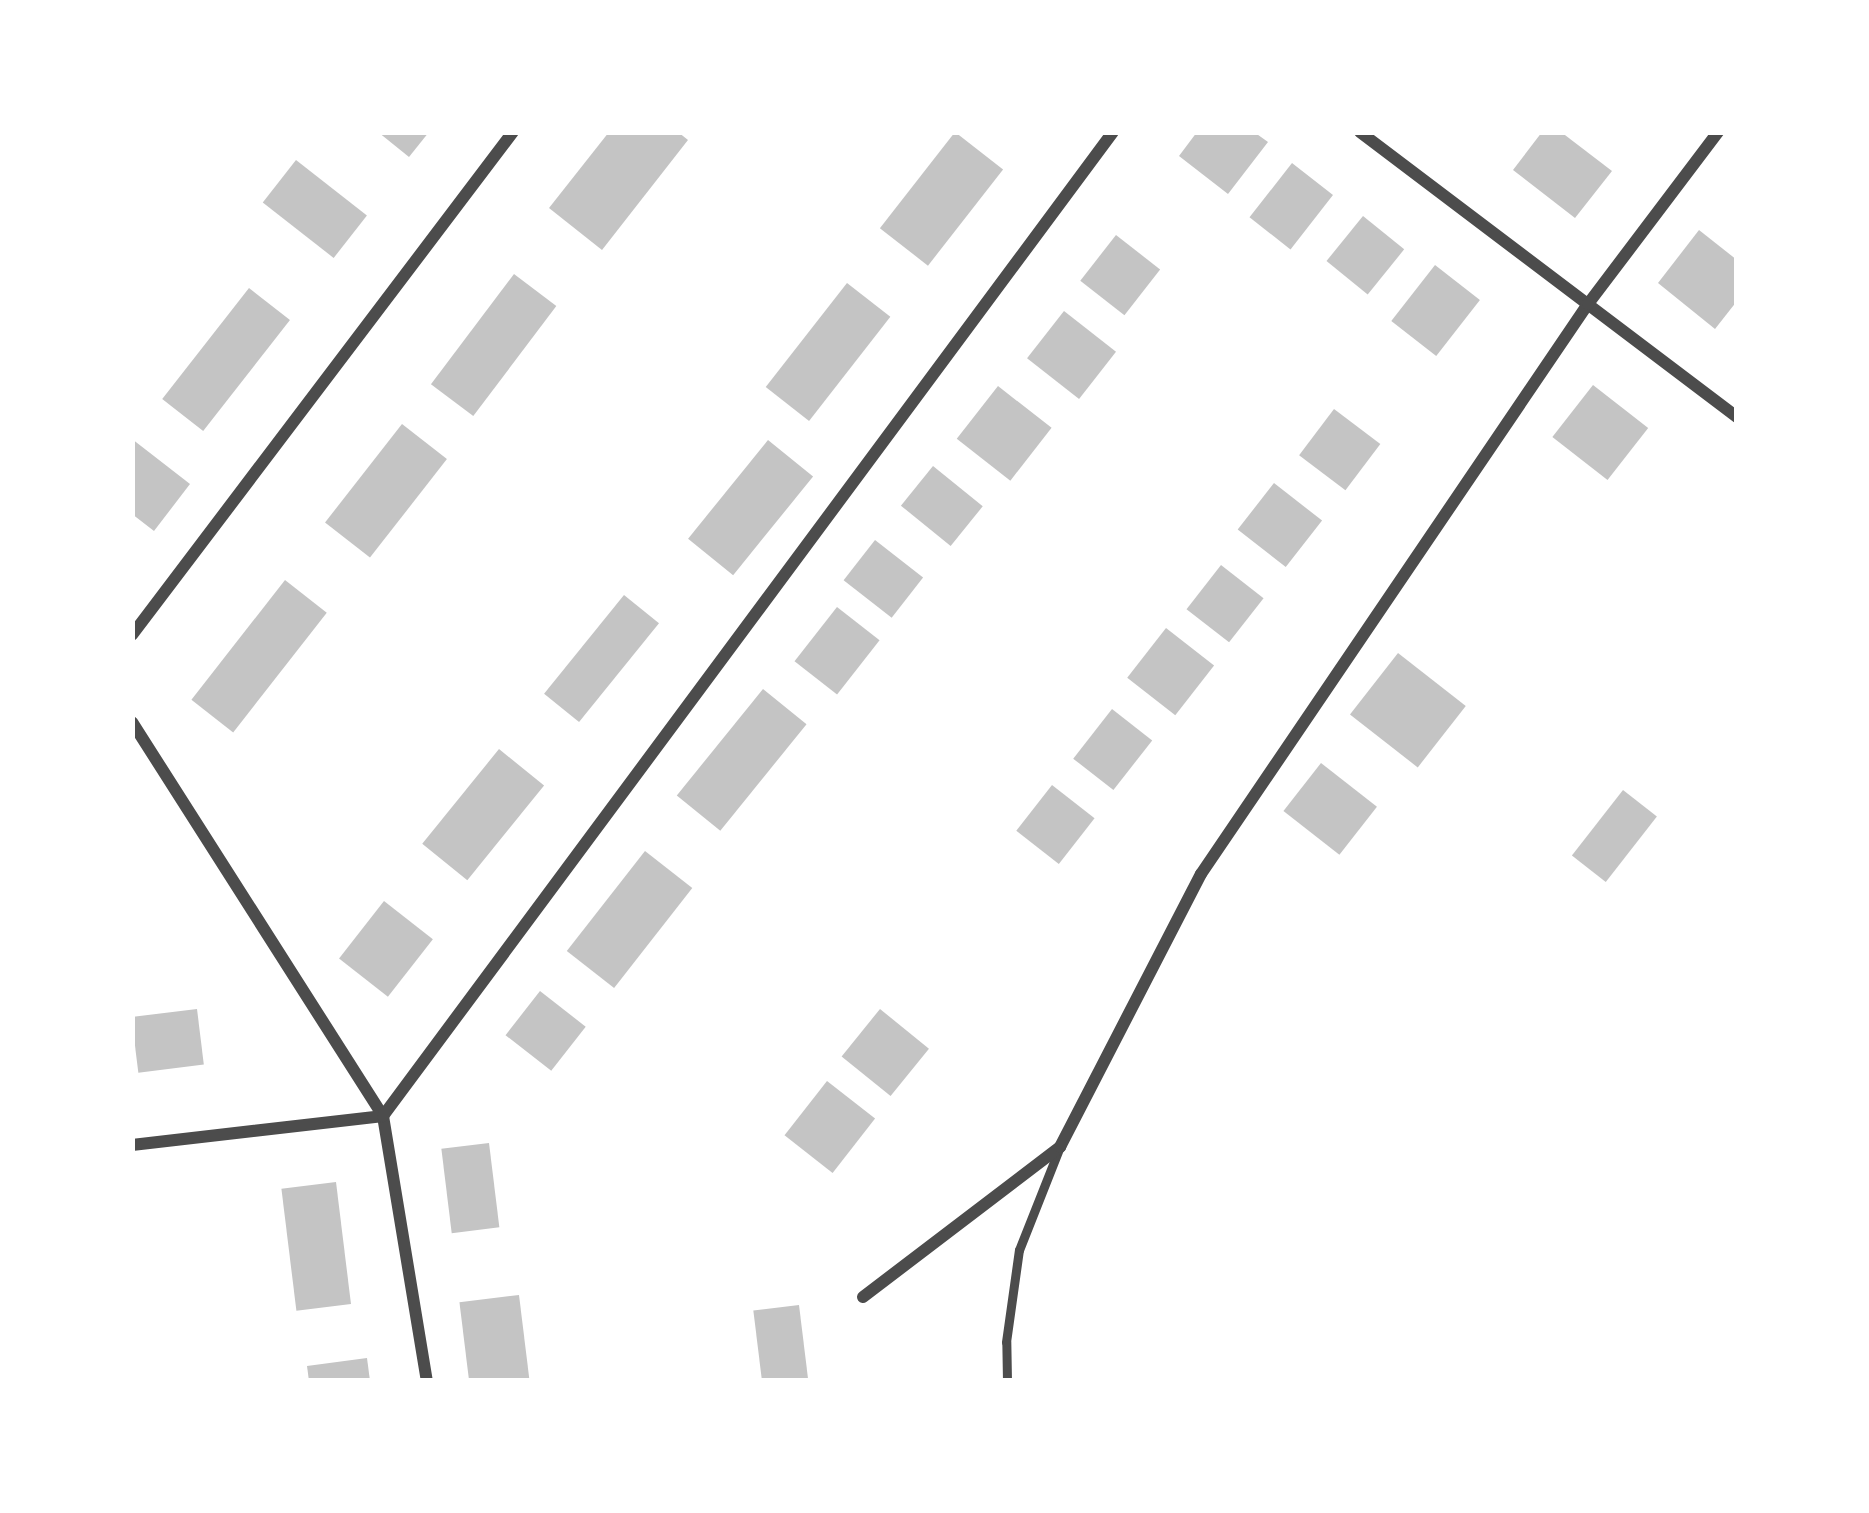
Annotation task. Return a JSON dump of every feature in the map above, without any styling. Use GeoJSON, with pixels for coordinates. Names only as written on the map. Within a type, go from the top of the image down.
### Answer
{"type":"FeatureCollection","features":[{"type":"Feature","properties":{"kind":"street"},"geometry":{"type":"LineString","coordinates":[[132,635],[513,132]]}},
{"type":"Feature","properties":{"kind":"street"},"geometry":{"type":"LineString","coordinates":[[132,1144],[382,1116],[1113,132]]}},
{"type":"Feature","properties":{"kind":"street"},"geometry":{"type":"LineString","coordinates":[[1360,132],[1737,417]]}},
{"type":"Feature","properties":{"kind":"street"},"geometry":{"type":"LineString","coordinates":[[863,1297],[1060,1147],[1201,874],[1588,304],[1718,132]]}},
{"type":"Feature","properties":{"kind":"street"},"geometry":{"type":"LineString","coordinates":[[132,722],[382,1116],[427,1381]]}},
{"type":"Feature","properties":{"kind":"lane"},"geometry":{"type":"LineString","coordinates":[[1007,1381],[1006,1342],[1019,1250],[1060,1147]]}},
{"type":"Feature","properties":{"kind":"building"},"geometry":{"type":"Polygon","coordinates":[[[378,132],[429,132],[409,157],[378,132]]]}},
{"type":"Feature","properties":{"kind":"building"},"geometry":{"type":"Polygon","coordinates":[[[609,132],[678,132],[688,140],[602,250],[549,208],[609,132]]]}},
{"type":"Feature","properties":{"kind":"building"},"geometry":{"type":"Polygon","coordinates":[[[955,132],[1003,170],[928,266],[880,228],[955,132]]]}},
{"type":"Feature","properties":{"kind":"building"},"geometry":{"type":"Polygon","coordinates":[[[1197,132],[1254,132],[1268,142],[1228,194],[1179,156],[1197,132]]]}},
{"type":"Feature","properties":{"kind":"building"},"geometry":{"type":"Polygon","coordinates":[[[1542,132],[1561,132],[1612,171],[1575,218],[1513,170],[1542,132]]]}},
{"type":"Feature","properties":{"kind":"building"},"geometry":{"type":"Polygon","coordinates":[[[296,160],[367,215],[334,258],[263,203],[296,160]]]}},
{"type":"Feature","properties":{"kind":"building"},"geometry":{"type":"Polygon","coordinates":[[[1292,163],[1333,195],[1290,249],[1250,217],[1292,163]]]}},
{"type":"Feature","properties":{"kind":"building"},"geometry":{"type":"Polygon","coordinates":[[[1363,216],[1404,249],[1368,294],[1326,261],[1363,216]]]}},
{"type":"Feature","properties":{"kind":"building"},"geometry":{"type":"Polygon","coordinates":[[[1699,230],[1737,260],[1737,301],[1715,329],[1658,283],[1699,230]]]}},
{"type":"Feature","properties":{"kind":"building"},"geometry":{"type":"Polygon","coordinates":[[[1116,235],[1160,269],[1124,315],[1080,281],[1116,235]]]}},
{"type":"Feature","properties":{"kind":"building"},"geometry":{"type":"Polygon","coordinates":[[[1435,265],[1480,300],[1436,356],[1391,321],[1435,265]]]}},
{"type":"Feature","properties":{"kind":"building"},"geometry":{"type":"Polygon","coordinates":[[[514,274],[556,306],[473,416],[431,384],[514,274]]]}},
{"type":"Feature","properties":{"kind":"building"},"geometry":{"type":"Polygon","coordinates":[[[847,283],[890,317],[809,421],[766,387],[847,283]]]}},
{"type":"Feature","properties":{"kind":"building"},"geometry":{"type":"Polygon","coordinates":[[[249,288],[290,320],[203,431],[162,399],[249,288]]]}},
{"type":"Feature","properties":{"kind":"building"},"geometry":{"type":"Polygon","coordinates":[[[1064,311],[1116,352],[1079,399],[1027,358],[1064,311]]]}},
{"type":"Feature","properties":{"kind":"building"},"geometry":{"type":"Polygon","coordinates":[[[1593,385],[1648,428],[1608,480],[1552,437],[1593,385]]]}},
{"type":"Feature","properties":{"kind":"building"},"geometry":{"type":"Polygon","coordinates":[[[998,386],[1052,428],[1010,481],[957,439],[998,386]]]}},
{"type":"Feature","properties":{"kind":"building"},"geometry":{"type":"Polygon","coordinates":[[[1334,409],[1380,444],[1345,490],[1299,455],[1334,409]]]}},
{"type":"Feature","properties":{"kind":"building"},"geometry":{"type":"Polygon","coordinates":[[[402,424],[447,459],[370,558],[325,523],[402,424]]]}},
{"type":"Feature","properties":{"kind":"building"},"geometry":{"type":"Polygon","coordinates":[[[132,439],[190,484],[154,531],[132,514],[132,439]]]}},
{"type":"Feature","properties":{"kind":"building"},"geometry":{"type":"Polygon","coordinates":[[[768,440],[813,477],[733,575],[688,539],[768,440]]]}},
{"type":"Feature","properties":{"kind":"building"},"geometry":{"type":"Polygon","coordinates":[[[933,466],[983,506],[951,546],[901,506],[933,466]]]}},
{"type":"Feature","properties":{"kind":"building"},"geometry":{"type":"Polygon","coordinates":[[[1274,483],[1322,521],[1286,567],[1238,529],[1274,483]]]}},
{"type":"Feature","properties":{"kind":"building"},"geometry":{"type":"Polygon","coordinates":[[[875,540],[923,578],[892,618],[844,580],[875,540]]]}},
{"type":"Feature","properties":{"kind":"building"},"geometry":{"type":"Polygon","coordinates":[[[1221,565],[1264,598],[1229,642],[1187,609],[1221,565]]]}},
{"type":"Feature","properties":{"kind":"building"},"geometry":{"type":"Polygon","coordinates":[[[285,580],[327,613],[233,732],[191,700],[285,580]]]}},
{"type":"Feature","properties":{"kind":"building"},"geometry":{"type":"Polygon","coordinates":[[[624,595],[659,623],[579,722],[544,694],[624,595]]]}},
{"type":"Feature","properties":{"kind":"building"},"geometry":{"type":"Polygon","coordinates":[[[837,607],[880,640],[837,695],[795,661],[837,607]]]}},
{"type":"Feature","properties":{"kind":"building"},"geometry":{"type":"Polygon","coordinates":[[[1166,628],[1214,666],[1175,715],[1127,678],[1166,628]]]}},
{"type":"Feature","properties":{"kind":"building"},"geometry":{"type":"Polygon","coordinates":[[[1398,653],[1466,706],[1418,767],[1350,714],[1398,653]]]}},
{"type":"Feature","properties":{"kind":"building"},"geometry":{"type":"Polygon","coordinates":[[[763,689],[807,724],[720,831],[677,795],[763,689]]]}},
{"type":"Feature","properties":{"kind":"building"},"geometry":{"type":"Polygon","coordinates":[[[1112,709],[1152,740],[1113,790],[1073,759],[1112,709]]]}},
{"type":"Feature","properties":{"kind":"building"},"geometry":{"type":"Polygon","coordinates":[[[499,749],[544,786],[467,880],[422,844],[499,749]]]}},
{"type":"Feature","properties":{"kind":"building"},"geometry":{"type":"Polygon","coordinates":[[[1321,763],[1377,807],[1339,855],[1283,811],[1321,763]]]}},
{"type":"Feature","properties":{"kind":"building"},"geometry":{"type":"Polygon","coordinates":[[[1052,785],[1095,818],[1059,864],[1016,831],[1052,785]]]}},
{"type":"Feature","properties":{"kind":"building"},"geometry":{"type":"Polygon","coordinates":[[[1623,790],[1657,816],[1606,882],[1572,855],[1623,790]]]}},
{"type":"Feature","properties":{"kind":"building"},"geometry":{"type":"Polygon","coordinates":[[[645,851],[692,888],[614,988],[567,951],[645,851]]]}},
{"type":"Feature","properties":{"kind":"building"},"geometry":{"type":"Polygon","coordinates":[[[384,901],[433,939],[388,997],[339,959],[384,901]]]}},
{"type":"Feature","properties":{"kind":"building"},"geometry":{"type":"Polygon","coordinates":[[[540,991],[586,1027],[551,1071],[506,1035],[540,991]]]}},
{"type":"Feature","properties":{"kind":"building"},"geometry":{"type":"Polygon","coordinates":[[[197,1009],[204,1065],[138,1073],[132,1017],[197,1009]]]}},
{"type":"Feature","properties":{"kind":"building"},"geometry":{"type":"Polygon","coordinates":[[[880,1009],[929,1049],[891,1096],[842,1056],[880,1009]]]}},
{"type":"Feature","properties":{"kind":"building"},"geometry":{"type":"Polygon","coordinates":[[[827,1081],[875,1119],[833,1173],[785,1135],[827,1081]]]}},
{"type":"Feature","properties":{"kind":"building"},"geometry":{"type":"Polygon","coordinates":[[[489,1143],[499,1227],[452,1233],[441,1149],[489,1143]]]}},
{"type":"Feature","properties":{"kind":"building"},"geometry":{"type":"Polygon","coordinates":[[[336,1182],[351,1304],[296,1311],[281,1189],[336,1182]]]}},
{"type":"Feature","properties":{"kind":"building"},"geometry":{"type":"Polygon","coordinates":[[[519,1295],[530,1381],[469,1381],[459,1302],[519,1295]]]}},
{"type":"Feature","properties":{"kind":"building"},"geometry":{"type":"Polygon","coordinates":[[[799,1305],[808,1381],[762,1381],[753,1311],[799,1305]]]}},
{"type":"Feature","properties":{"kind":"building"},"geometry":{"type":"Polygon","coordinates":[[[367,1358],[370,1381],[309,1381],[307,1366],[367,1358]]]}}]}
